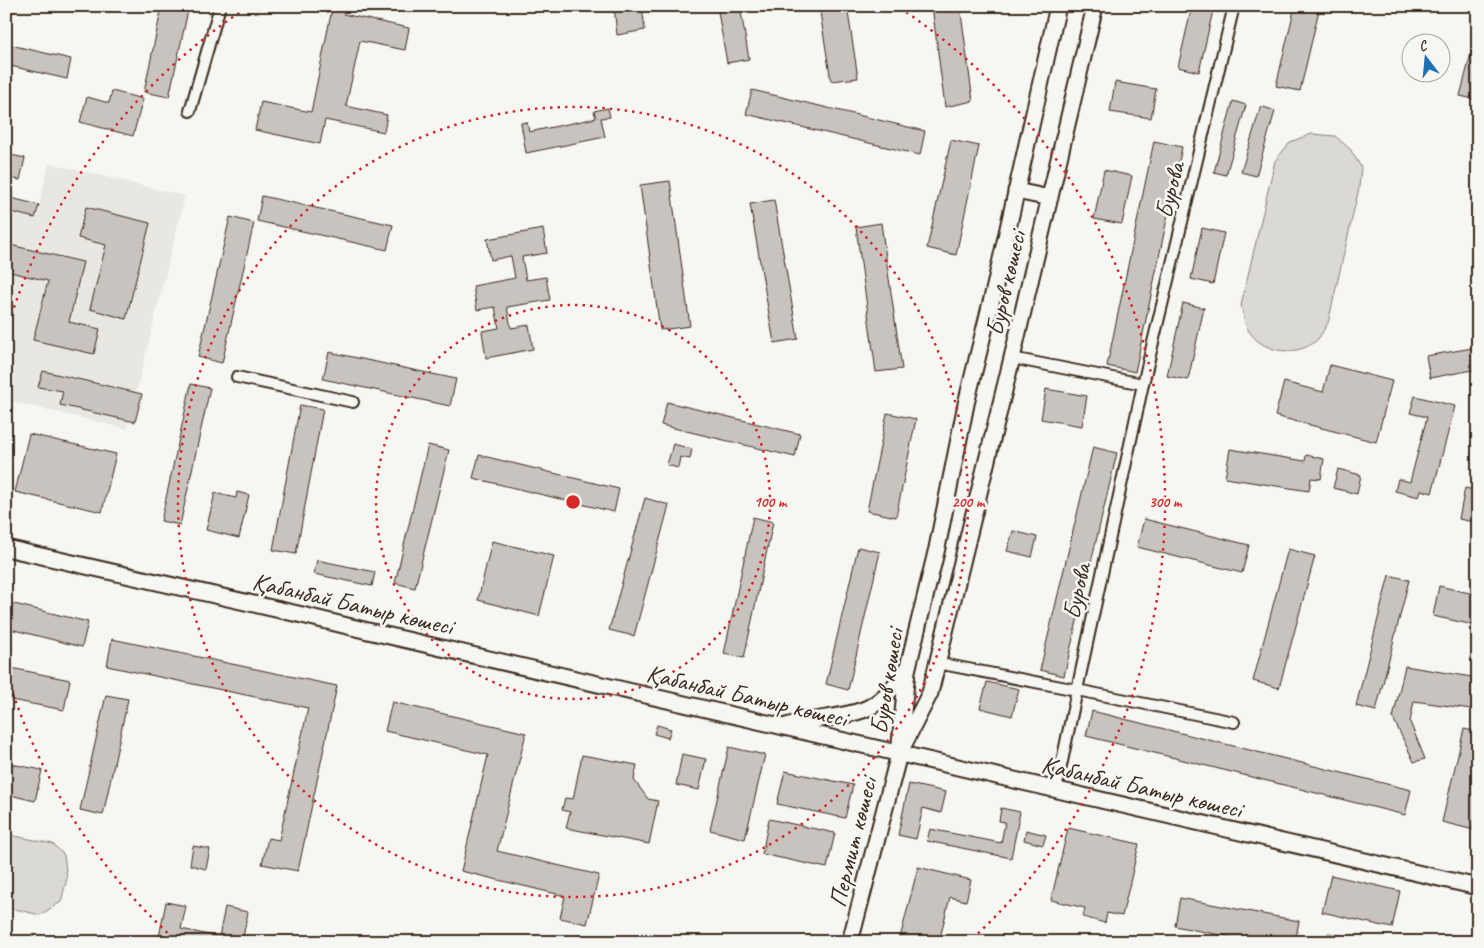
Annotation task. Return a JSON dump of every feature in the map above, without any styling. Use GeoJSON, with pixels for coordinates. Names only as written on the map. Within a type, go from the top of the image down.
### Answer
{"type":"FeatureCollection","features":[{"type":"Feature","properties":{"kind":"main road","name":"Буров көшесі"},"geometry":{"type":"LineString","coordinates":[[899,754],[907,671],[937,548],[966,404],[1058,6]]}},
{"type":"Feature","properties":{"kind":"main road","name":"Буров көшесі"},"geometry":{"type":"LineString","coordinates":[[899,754],[930,693],[1095,6]]}},
{"type":"Feature","properties":{"kind":"main road"},"geometry":{"type":"LineString","coordinates":[[1016,191],[1050,198]]}},
{"type":"Feature","properties":{"kind":"main road","name":"Қабанбай Батыр көшесі"},"geometry":{"type":"LineString","coordinates":[[6,548],[1478,887]]}},
{"type":"Feature","properties":{"kind":"main road"},"geometry":{"type":"LineString","coordinates":[[782,727],[864,710],[878,701],[907,671]]}},
{"type":"Feature","properties":{"kind":"main road","name":"Пермит көшесі"},"geometry":{"type":"LineString","coordinates":[[850,942],[899,754]]}},
{"type":"Feature","properties":{"kind":"street"},"geometry":{"type":"LineString","coordinates":[[190,111],[220,6]]}},
{"type":"Feature","properties":{"kind":"street","name":"Бурова"},"geometry":{"type":"LineString","coordinates":[[1056,790],[1143,384],[1234,6]]}},
{"type":"Feature","properties":{"kind":"street"},"geometry":{"type":"LineString","coordinates":[[1012,358],[1143,384]]}},
{"type":"Feature","properties":{"kind":"street"},"geometry":{"type":"LineString","coordinates":[[237,377],[353,402]]}},
{"type":"Feature","properties":{"kind":"street"},"geometry":{"type":"LineString","coordinates":[[937,663],[1234,722]]}},
{"type":"Feature","properties":{"kind":"shaded area"},"geometry":{"type":"Polygon","coordinates":[[[1312,134],[1335,136],[1350,149],[1361,167],[1359,188],[1328,323],[1317,340],[1306,347],[1297,350],[1278,350],[1260,343],[1253,336],[1246,326],[1241,305],[1275,161],[1290,142],[1312,134]]]}},
{"type":"Feature","properties":{"kind":"shaded area"},"geometry":{"type":"Polygon","coordinates":[[[49,163],[185,196],[127,429],[6,400],[6,203],[38,210],[49,163]]]}},
{"type":"Feature","properties":{"kind":"shaded area"},"geometry":{"type":"Polygon","coordinates":[[[6,834],[53,844],[64,855],[67,878],[61,902],[40,915],[6,907],[6,834]]]}},
{"type":"Feature","properties":{"kind":"building"},"geometry":{"type":"Polygon","coordinates":[[[162,6],[189,6],[169,97],[144,92],[162,6]]]}},
{"type":"Feature","properties":{"kind":"building"},"geometry":{"type":"Polygon","coordinates":[[[317,6],[345,6],[343,14],[409,28],[405,50],[360,41],[346,106],[387,115],[384,132],[325,120],[320,144],[255,130],[261,102],[311,112],[332,9],[317,6]]]}},
{"type":"Feature","properties":{"kind":"building"},"geometry":{"type":"Polygon","coordinates":[[[614,6],[642,6],[645,30],[617,35],[614,6]]]}},
{"type":"Feature","properties":{"kind":"building"},"geometry":{"type":"Polygon","coordinates":[[[717,6],[740,6],[749,59],[727,63],[717,6]]]}},
{"type":"Feature","properties":{"kind":"building"},"geometry":{"type":"Polygon","coordinates":[[[819,6],[847,6],[858,78],[831,81],[819,6]]]}},
{"type":"Feature","properties":{"kind":"building"},"geometry":{"type":"Polygon","coordinates":[[[932,6],[960,6],[973,101],[945,107],[932,6]]]}},
{"type":"Feature","properties":{"kind":"building"},"geometry":{"type":"Polygon","coordinates":[[[1192,6],[1214,6],[1199,72],[1178,67],[1192,6]]]}},
{"type":"Feature","properties":{"kind":"building"},"geometry":{"type":"Polygon","coordinates":[[[1295,6],[1320,6],[1300,91],[1276,86],[1295,6]]]}},
{"type":"Feature","properties":{"kind":"building"},"geometry":{"type":"Polygon","coordinates":[[[1478,26],[1478,100],[1460,96],[1478,26]]]}},
{"type":"Feature","properties":{"kind":"building"},"geometry":{"type":"Polygon","coordinates":[[[6,44],[71,59],[67,79],[6,65],[6,44]]]}},
{"type":"Feature","properties":{"kind":"building"},"geometry":{"type":"Polygon","coordinates":[[[1115,82],[1156,89],[1151,118],[1110,112],[1115,82]]]}},
{"type":"Feature","properties":{"kind":"building"},"geometry":{"type":"Polygon","coordinates":[[[752,90],[925,131],[920,155],[746,114],[752,90]]]}},
{"type":"Feature","properties":{"kind":"building"},"geometry":{"type":"Polygon","coordinates":[[[112,91],[143,99],[133,136],[80,122],[87,97],[109,103],[112,91]]]}},
{"type":"Feature","properties":{"kind":"building"},"geometry":{"type":"Polygon","coordinates":[[[1233,101],[1246,105],[1226,175],[1214,172],[1233,101]]]}},
{"type":"Feature","properties":{"kind":"building"},"geometry":{"type":"Polygon","coordinates":[[[1261,106],[1275,111],[1256,176],[1241,172],[1261,106]]]}},
{"type":"Feature","properties":{"kind":"building"},"geometry":{"type":"Polygon","coordinates":[[[608,108],[610,117],[601,118],[605,137],[526,153],[521,123],[527,122],[529,132],[596,118],[594,111],[608,108]]]}},
{"type":"Feature","properties":{"kind":"building"},"geometry":{"type":"Polygon","coordinates":[[[951,140],[979,146],[956,255],[927,248],[951,140]]]}},
{"type":"Feature","properties":{"kind":"building"},"geometry":{"type":"Polygon","coordinates":[[[1154,141],[1182,147],[1135,372],[1107,366],[1154,141]]]}},
{"type":"Feature","properties":{"kind":"building"},"geometry":{"type":"Polygon","coordinates":[[[6,154],[25,158],[20,180],[6,177],[6,154]]]}},
{"type":"Feature","properties":{"kind":"building"},"geometry":{"type":"Polygon","coordinates":[[[1104,170],[1132,176],[1122,224],[1094,219],[1104,170]]]}},
{"type":"Feature","properties":{"kind":"building"},"geometry":{"type":"Polygon","coordinates":[[[670,181],[690,326],[660,330],[640,185],[670,181]]]}},
{"type":"Feature","properties":{"kind":"building"},"geometry":{"type":"Polygon","coordinates":[[[262,196],[393,225],[387,250],[257,221],[262,196]]]}},
{"type":"Feature","properties":{"kind":"building"},"geometry":{"type":"Polygon","coordinates":[[[11,198],[39,205],[35,218],[7,211],[11,198]]]}},
{"type":"Feature","properties":{"kind":"building"},"geometry":{"type":"Polygon","coordinates":[[[774,200],[798,339],[774,343],[750,204],[774,200]]]}},
{"type":"Feature","properties":{"kind":"building"},"geometry":{"type":"Polygon","coordinates":[[[86,207],[150,223],[126,319],[90,309],[106,245],[78,238],[86,207]]]}},
{"type":"Feature","properties":{"kind":"building"},"geometry":{"type":"Polygon","coordinates":[[[230,217],[254,223],[222,363],[198,357],[230,217]]]}},
{"type":"Feature","properties":{"kind":"building"},"geometry":{"type":"Polygon","coordinates":[[[881,223],[902,369],[876,372],[856,227],[881,223]]]}},
{"type":"Feature","properties":{"kind":"building"},"geometry":{"type":"Polygon","coordinates":[[[1202,228],[1224,233],[1213,284],[1191,279],[1202,228]]]}},
{"type":"Feature","properties":{"kind":"building"},"geometry":{"type":"Polygon","coordinates":[[[543,229],[547,253],[522,257],[526,280],[546,277],[550,300],[507,307],[511,328],[529,325],[533,349],[486,358],[482,331],[499,328],[495,307],[477,310],[473,286],[515,278],[511,256],[491,260],[487,239],[543,229]]]}},
{"type":"Feature","properties":{"kind":"building"},"geometry":{"type":"Polygon","coordinates":[[[6,244],[83,262],[69,322],[100,329],[94,354],[33,340],[48,281],[6,271],[6,244]]]}},
{"type":"Feature","properties":{"kind":"building"},"geometry":{"type":"Polygon","coordinates":[[[1183,303],[1204,308],[1188,380],[1167,376],[1183,303]]]}},
{"type":"Feature","properties":{"kind":"building"},"geometry":{"type":"Polygon","coordinates":[[[1478,347],[1478,369],[1430,378],[1426,356],[1478,347]]]}},
{"type":"Feature","properties":{"kind":"building"},"geometry":{"type":"Polygon","coordinates":[[[329,352],[456,379],[450,406],[323,379],[329,352]]]}},
{"type":"Feature","properties":{"kind":"building"},"geometry":{"type":"Polygon","coordinates":[[[1330,365],[1392,381],[1376,442],[1275,416],[1284,382],[1323,392],[1330,365]]]}},
{"type":"Feature","properties":{"kind":"building"},"geometry":{"type":"Polygon","coordinates":[[[43,371],[142,394],[135,422],[60,405],[63,391],[38,387],[43,371]]]}},
{"type":"Feature","properties":{"kind":"building"},"geometry":{"type":"Polygon","coordinates":[[[191,384],[210,388],[180,525],[161,521],[191,384]]]}},
{"type":"Feature","properties":{"kind":"building"},"geometry":{"type":"Polygon","coordinates":[[[1046,389],[1087,396],[1082,426],[1041,419],[1046,389]]]}},
{"type":"Feature","properties":{"kind":"building"},"geometry":{"type":"Polygon","coordinates":[[[1415,396],[1455,406],[1432,493],[1421,490],[1419,497],[1395,491],[1398,479],[1410,482],[1427,417],[1410,413],[1415,396]]]}},
{"type":"Feature","properties":{"kind":"building"},"geometry":{"type":"Polygon","coordinates":[[[667,402],[800,434],[795,457],[661,425],[667,402]]]}},
{"type":"Feature","properties":{"kind":"building"},"geometry":{"type":"Polygon","coordinates":[[[300,405],[323,409],[296,554],[273,550],[300,405]]]}},
{"type":"Feature","properties":{"kind":"building"},"geometry":{"type":"Polygon","coordinates":[[[887,413],[916,419],[896,517],[867,511],[887,413]]]}},
{"type":"Feature","properties":{"kind":"building"},"geometry":{"type":"Polygon","coordinates":[[[29,434],[116,454],[102,512],[15,492],[29,434]]]}},
{"type":"Feature","properties":{"kind":"building"},"geometry":{"type":"Polygon","coordinates":[[[673,444],[692,449],[690,459],[680,457],[678,468],[667,465],[673,444]]]}},
{"type":"Feature","properties":{"kind":"building"},"geometry":{"type":"Polygon","coordinates":[[[428,445],[449,450],[415,588],[395,583],[428,445]]]}},
{"type":"Feature","properties":{"kind":"building"},"geometry":{"type":"Polygon","coordinates":[[[1093,447],[1117,453],[1064,676],[1040,670],[1093,447]]]}},
{"type":"Feature","properties":{"kind":"building"},"geometry":{"type":"Polygon","coordinates":[[[1230,449],[1305,461],[1306,455],[1324,459],[1321,479],[1311,478],[1309,491],[1225,478],[1230,449]]]}},
{"type":"Feature","properties":{"kind":"building"},"geometry":{"type":"Polygon","coordinates":[[[479,455],[619,489],[614,512],[473,478],[479,455]]]}},
{"type":"Feature","properties":{"kind":"building"},"geometry":{"type":"Polygon","coordinates":[[[1338,469],[1361,475],[1357,494],[1333,488],[1338,469]]]}},
{"type":"Feature","properties":{"kind":"building"},"geometry":{"type":"Polygon","coordinates":[[[1465,488],[1478,491],[1478,523],[1459,519],[1465,488]]]}},
{"type":"Feature","properties":{"kind":"building"},"geometry":{"type":"Polygon","coordinates":[[[237,492],[249,495],[239,538],[206,530],[215,493],[236,498],[237,492]]]}},
{"type":"Feature","properties":{"kind":"building"},"geometry":{"type":"Polygon","coordinates":[[[645,498],[669,505],[634,636],[609,630],[645,498]]]}},
{"type":"Feature","properties":{"kind":"building"},"geometry":{"type":"Polygon","coordinates":[[[753,517],[773,522],[744,658],[724,654],[753,517]]]}},
{"type":"Feature","properties":{"kind":"building"},"geometry":{"type":"Polygon","coordinates":[[[1144,519],[1249,545],[1242,573],[1137,547],[1144,519]]]}},
{"type":"Feature","properties":{"kind":"building"},"geometry":{"type":"Polygon","coordinates":[[[1013,531],[1037,537],[1032,557],[1007,551],[1013,531]]]}},
{"type":"Feature","properties":{"kind":"building"},"geometry":{"type":"Polygon","coordinates":[[[492,541],[554,556],[539,616],[478,600],[492,541]]]}},
{"type":"Feature","properties":{"kind":"building"},"geometry":{"type":"Polygon","coordinates":[[[858,547],[880,552],[848,690],[826,684],[858,547]]]}},
{"type":"Feature","properties":{"kind":"building"},"geometry":{"type":"Polygon","coordinates":[[[1288,549],[1315,556],[1279,688],[1253,681],[1288,549]]]}},
{"type":"Feature","properties":{"kind":"building"},"geometry":{"type":"Polygon","coordinates":[[[317,560],[375,572],[372,586],[314,574],[317,560]]]}},
{"type":"Feature","properties":{"kind":"building"},"geometry":{"type":"Polygon","coordinates":[[[1389,575],[1409,580],[1376,711],[1356,706],[1389,575]]]}},
{"type":"Feature","properties":{"kind":"building"},"geometry":{"type":"Polygon","coordinates":[[[1439,586],[1478,595],[1478,626],[1433,616],[1439,586]]]}},
{"type":"Feature","properties":{"kind":"building"},"geometry":{"type":"Polygon","coordinates":[[[6,602],[88,622],[82,647],[6,628],[6,602]]]}},
{"type":"Feature","properties":{"kind":"building"},"geometry":{"type":"Polygon","coordinates":[[[112,639],[337,686],[298,871],[262,864],[268,838],[279,840],[308,708],[107,666],[112,639]]]}},
{"type":"Feature","properties":{"kind":"building"},"geometry":{"type":"Polygon","coordinates":[[[1405,666],[1478,678],[1478,710],[1414,701],[1410,722],[1425,759],[1414,762],[1393,718],[1405,666]]]}},
{"type":"Feature","properties":{"kind":"building"},"geometry":{"type":"Polygon","coordinates":[[[6,667],[70,680],[64,710],[6,699],[6,667]]]}},
{"type":"Feature","properties":{"kind":"building"},"geometry":{"type":"Polygon","coordinates":[[[987,682],[1019,689],[1012,716],[980,708],[987,682]]]}},
{"type":"Feature","properties":{"kind":"building"},"geometry":{"type":"Polygon","coordinates":[[[106,695],[128,699],[103,815],[80,810],[106,695]]]}},
{"type":"Feature","properties":{"kind":"building"},"geometry":{"type":"Polygon","coordinates":[[[392,702],[526,733],[497,851],[599,875],[587,924],[560,918],[565,896],[461,871],[488,755],[385,731],[392,702]]]}},
{"type":"Feature","properties":{"kind":"building"},"geometry":{"type":"Polygon","coordinates":[[[1092,711],[1411,790],[1405,815],[1086,736],[1092,711]]]}},
{"type":"Feature","properties":{"kind":"building"},"geometry":{"type":"Polygon","coordinates":[[[657,725],[671,729],[668,738],[654,734],[657,725]]]}},
{"type":"Feature","properties":{"kind":"building"},"geometry":{"type":"Polygon","coordinates":[[[1464,729],[1478,732],[1478,831],[1442,822],[1464,729]]]}},
{"type":"Feature","properties":{"kind":"building"},"geometry":{"type":"Polygon","coordinates":[[[729,747],[765,755],[745,839],[710,830],[729,747]]]}},
{"type":"Feature","properties":{"kind":"building"},"geometry":{"type":"Polygon","coordinates":[[[682,754],[706,759],[699,790],[676,785],[682,754]]]}},
{"type":"Feature","properties":{"kind":"building"},"geometry":{"type":"Polygon","coordinates":[[[582,755],[637,765],[634,780],[648,799],[658,801],[649,844],[566,828],[570,812],[562,810],[565,798],[573,799],[582,755]]]}},
{"type":"Feature","properties":{"kind":"building"},"geometry":{"type":"Polygon","coordinates":[[[6,763],[42,770],[35,801],[6,794],[6,763]]]}},
{"type":"Feature","properties":{"kind":"building"},"geometry":{"type":"Polygon","coordinates":[[[785,771],[853,785],[845,818],[777,804],[785,771]]]}},
{"type":"Feature","properties":{"kind":"building"},"geometry":{"type":"Polygon","coordinates":[[[909,784],[946,792],[941,813],[923,808],[916,839],[898,835],[909,784]]]}},
{"type":"Feature","properties":{"kind":"building"},"geometry":{"type":"Polygon","coordinates":[[[1001,808],[1020,812],[1011,858],[927,841],[930,829],[1001,843],[1005,822],[999,821],[1001,808]]]}},
{"type":"Feature","properties":{"kind":"building"},"geometry":{"type":"Polygon","coordinates":[[[769,819],[835,833],[827,868],[762,854],[769,819]]]}},
{"type":"Feature","properties":{"kind":"building"},"geometry":{"type":"Polygon","coordinates":[[[1068,828],[1139,844],[1122,916],[1107,913],[1105,923],[1083,917],[1085,908],[1051,900],[1068,828]]]}},
{"type":"Feature","properties":{"kind":"building"},"geometry":{"type":"Polygon","coordinates":[[[1026,830],[1046,835],[1043,845],[1024,840],[1026,830]]]}},
{"type":"Feature","properties":{"kind":"building"},"geometry":{"type":"Polygon","coordinates":[[[193,846],[210,849],[206,869],[190,865],[193,846]]]}},
{"type":"Feature","properties":{"kind":"building"},"geometry":{"type":"Polygon","coordinates":[[[918,867],[971,880],[966,901],[950,897],[939,942],[899,942],[918,867]]]}},
{"type":"Feature","properties":{"kind":"building"},"geometry":{"type":"Polygon","coordinates":[[[1331,875],[1400,891],[1392,928],[1322,912],[1331,875]]]}},
{"type":"Feature","properties":{"kind":"building"},"geometry":{"type":"Polygon","coordinates":[[[1180,898],[1299,921],[1295,942],[1255,942],[1175,926],[1180,898]]]}},
{"type":"Feature","properties":{"kind":"building"},"geometry":{"type":"Polygon","coordinates":[[[166,902],[186,906],[181,929],[219,937],[225,907],[248,912],[242,942],[179,940],[179,942],[158,942],[166,902]]]}},
{"type":"Feature","properties":{"kind":"building"},"geometry":{"type":"Polygon","coordinates":[[[1328,933],[1343,936],[1343,942],[1328,942],[1328,933]]]}}]}
